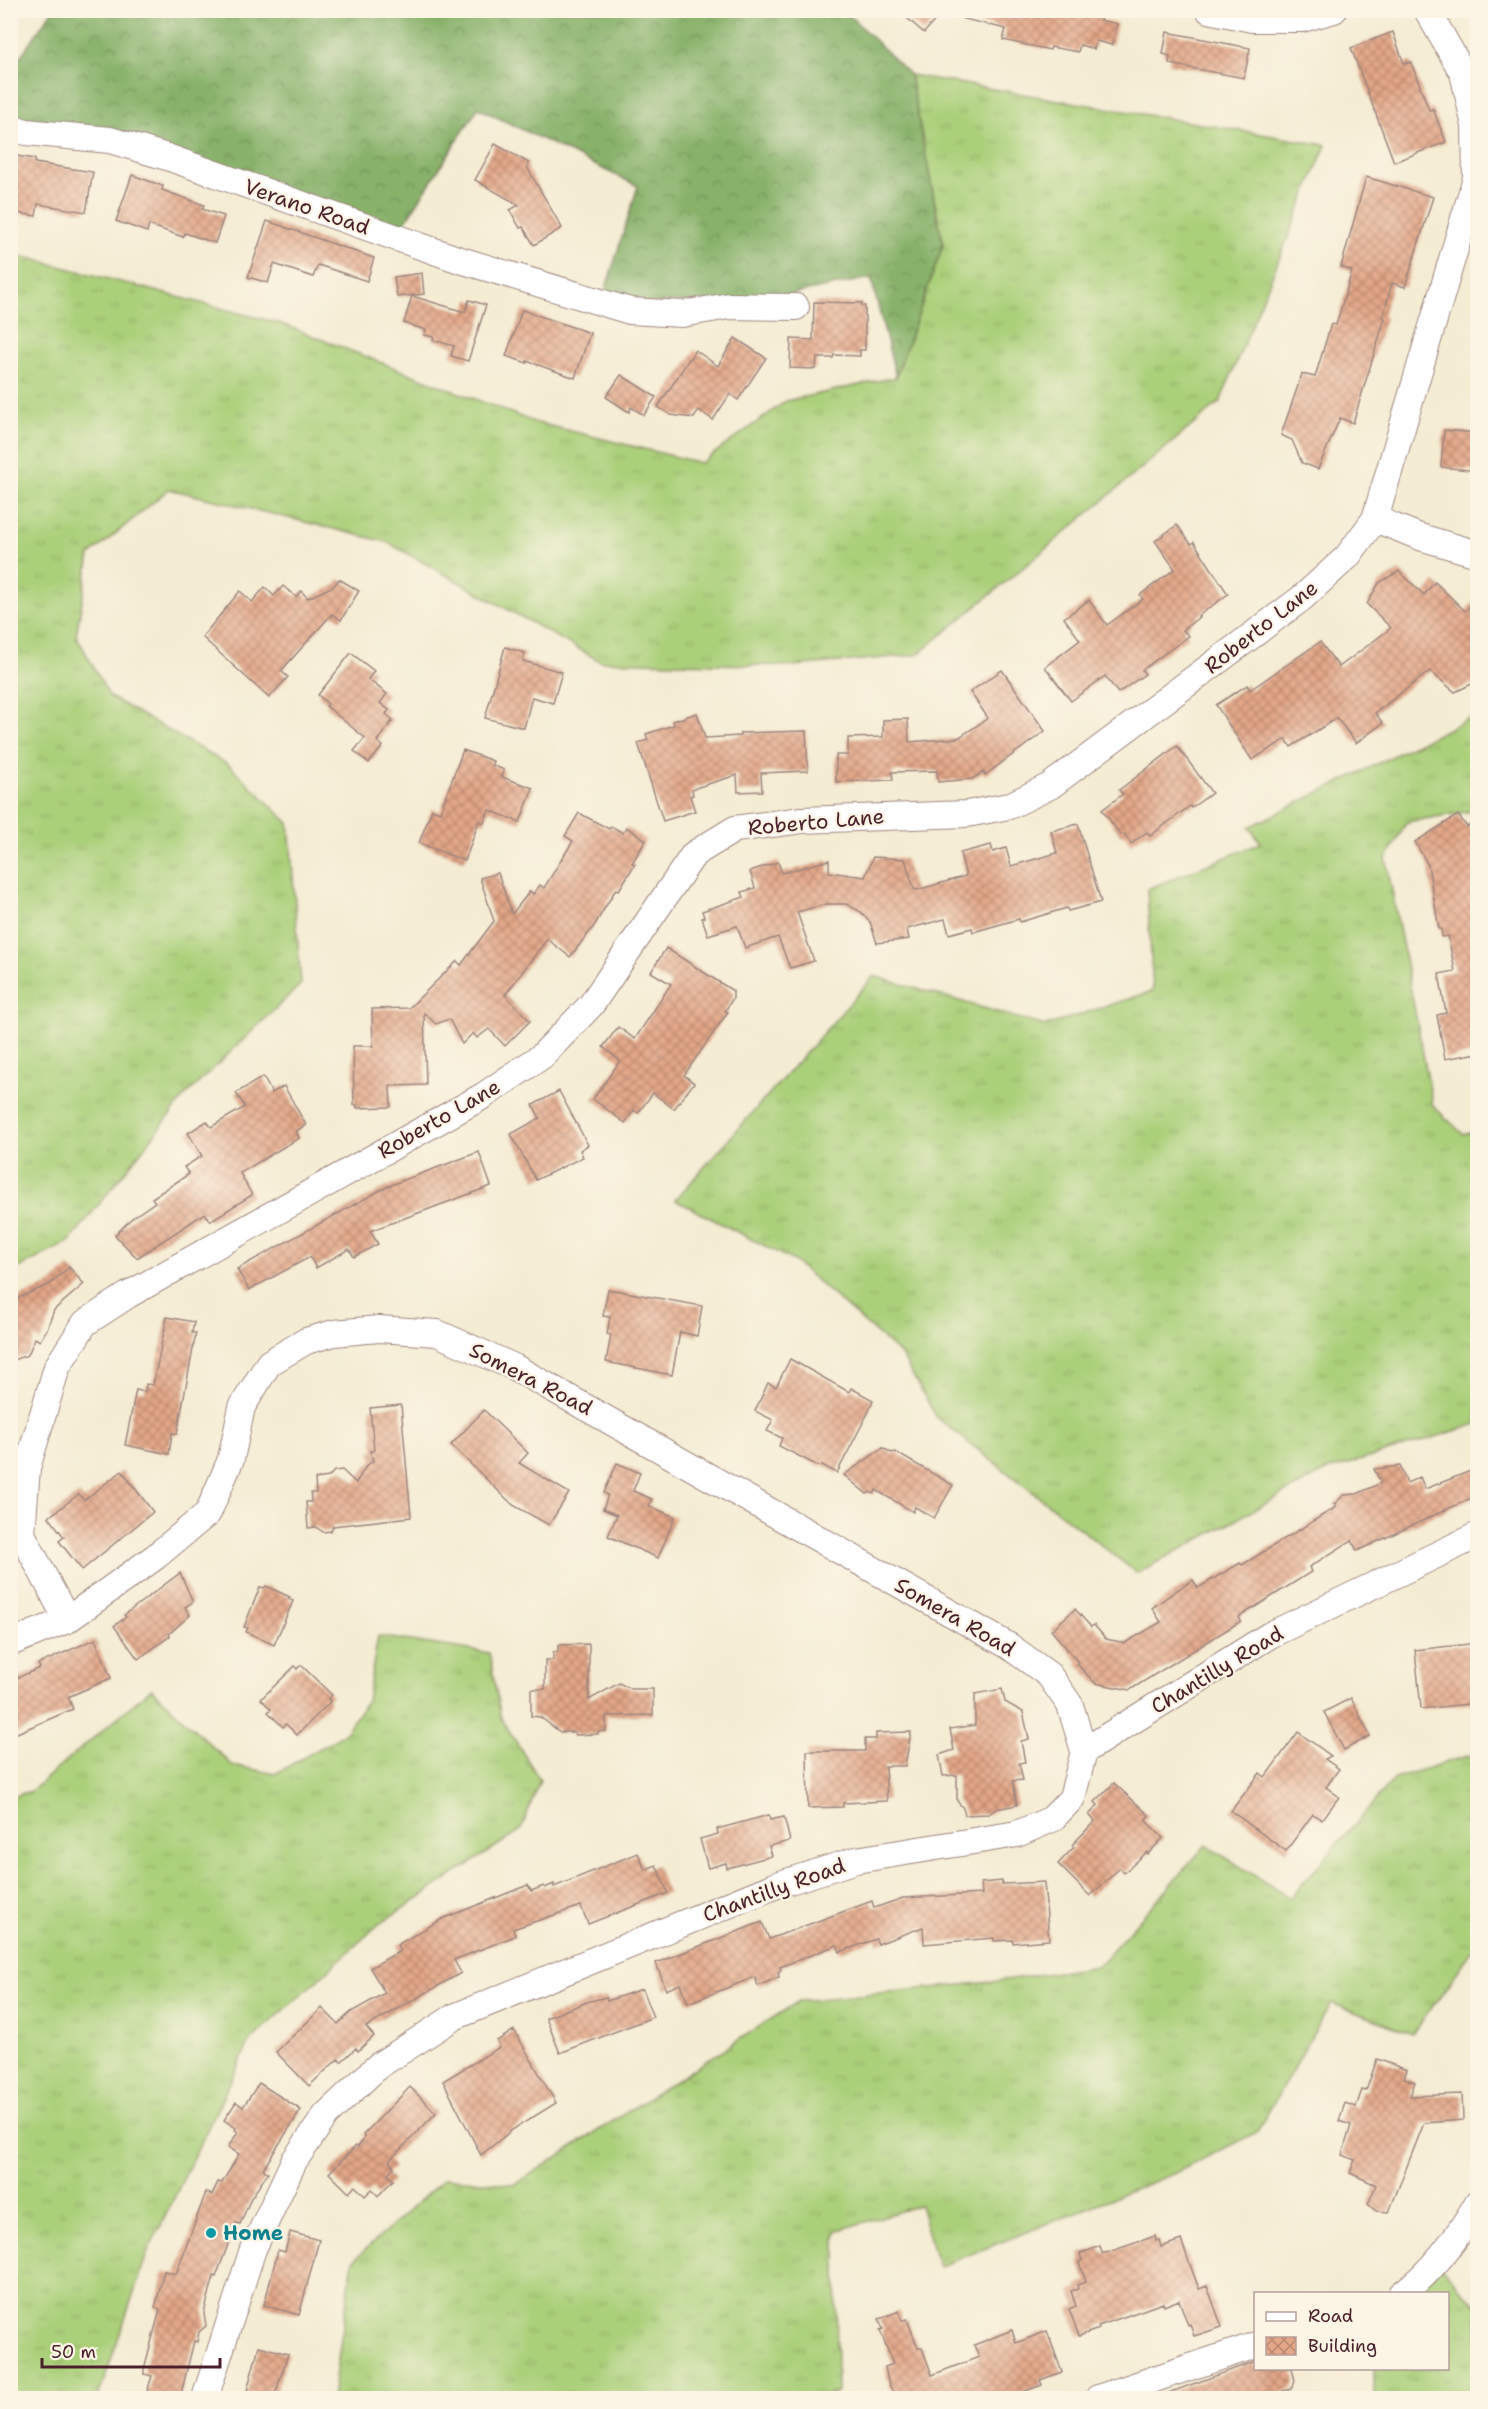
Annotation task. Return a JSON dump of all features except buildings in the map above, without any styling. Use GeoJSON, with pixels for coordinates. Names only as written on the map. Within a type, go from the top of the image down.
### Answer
{"type":"FeatureCollection","features":[{"type":"Feature","properties":{"kind":"street"},"geometry":{"type":"LineString","coordinates":[[1209,10],[1252,19],[1302,19],[1334,10]]}},
{"type":"Feature","properties":{"kind":"street","name":"Roberto Lane"},"geometry":{"type":"LineString","coordinates":[[67,1620],[22,1534],[27,1468],[57,1367],[85,1323],[128,1294],[483,1096],[542,1056],[591,1005],[694,854],[735,829],[802,820],[967,814],[1009,806],[1050,786],[1302,598],[1347,557],[1375,519],[1477,178],[1475,126],[1463,73],[1427,10]]}},
{"type":"Feature","properties":{"kind":"street","name":"Verano Road"},"geometry":{"type":"LineString","coordinates":[[10,127],[26,132],[110,140],[167,157],[457,259],[630,311],[682,314],[729,306],[796,307]]}},
{"type":"Feature","properties":{"kind":"street"},"geometry":{"type":"LineString","coordinates":[[1375,519],[1420,537],[1478,554]]}},
{"type":"Feature","properties":{"kind":"street","name":"Somera Road"},"geometry":{"type":"LineString","coordinates":[[10,1643],[67,1620],[154,1557],[208,1512],[231,1459],[242,1407],[269,1363],[306,1341],[334,1333],[379,1329],[437,1333],[514,1367],[1009,1646],[1049,1675],[1070,1705],[1084,1751]]}},
{"type":"Feature","properties":{"kind":"street","name":"Chantilly Road"},"geometry":{"type":"LineString","coordinates":[[205,2398],[253,2249],[294,2161],[326,2115],[378,2066],[454,2017],[777,1885],[856,1860],[1017,1834],[1052,1819],[1072,1798],[1084,1751],[1270,1635],[1478,1534]]}},
{"type":"Feature","properties":{"kind":"street"},"geometry":{"type":"LineString","coordinates":[[1404,2292],[1437,2263],[1461,2232],[1478,2202]]}},
{"type":"Feature","properties":{"kind":"street"},"geometry":{"type":"LineString","coordinates":[[1114,2396],[1254,2346]]}},
{"type":"Feature","properties":{"kind":"green space"},"geometry":{"type":"Polygon","coordinates":[[[52,11],[845,11],[910,75],[943,245],[896,377],[871,278],[764,300],[601,304],[638,186],[478,108],[395,238],[167,157],[11,127],[11,70],[52,11]]]}},
{"type":"Feature","properties":{"kind":"green space"},"geometry":{"type":"Polygon","coordinates":[[[910,75],[1326,145],[1220,402],[917,655],[793,666],[600,661],[387,542],[169,489],[90,555],[76,635],[110,697],[229,765],[289,823],[301,984],[185,1096],[69,1242],[11,1272],[11,256],[17,255],[282,324],[534,422],[701,463],[786,401],[896,377],[943,245],[910,75]]]}},
{"type":"Feature","properties":{"kind":"green space"},"geometry":{"type":"Polygon","coordinates":[[[1477,717],[1477,810],[1407,822],[1386,859],[1433,1106],[1463,1134],[1477,1131],[1477,1424],[1326,1471],[1137,1573],[937,1418],[901,1355],[794,1261],[675,1200],[874,976],[1045,1026],[1153,991],[1147,889],[1261,843],[1249,827],[1470,718],[1477,717]]]}},
{"type":"Feature","properties":{"kind":"green space"},"geometry":{"type":"Polygon","coordinates":[[[378,1636],[489,1653],[501,1718],[540,1780],[521,1830],[379,1924],[250,2041],[147,2254],[98,2398],[11,2398],[11,1797],[31,1791],[151,1689],[232,1765],[275,1774],[343,1735],[367,1701],[378,1636]]]}},
{"type":"Feature","properties":{"kind":"green space"},"geometry":{"type":"Polygon","coordinates":[[[1477,1753],[1477,1944],[1413,2034],[1331,2003],[1257,2132],[1173,2174],[938,2267],[920,2205],[836,2231],[837,2392],[821,2398],[332,2398],[353,2261],[445,2178],[514,2185],[799,2001],[991,1982],[1098,1966],[1206,1845],[1290,1898],[1395,1778],[1477,1753]]]}},
{"type":"Feature","properties":{"kind":"green space"},"geometry":{"type":"Polygon","coordinates":[[[1437,2263],[1477,2306],[1477,2398],[1374,2398],[1374,2370],[1449,2370],[1449,2292],[1403,2292],[1437,2263]]]}},
{"type":"Feature","properties":{"kind":"place","name":"Home"},"geometry":{"type":"Point","coordinates":[211,2233]}}]}
